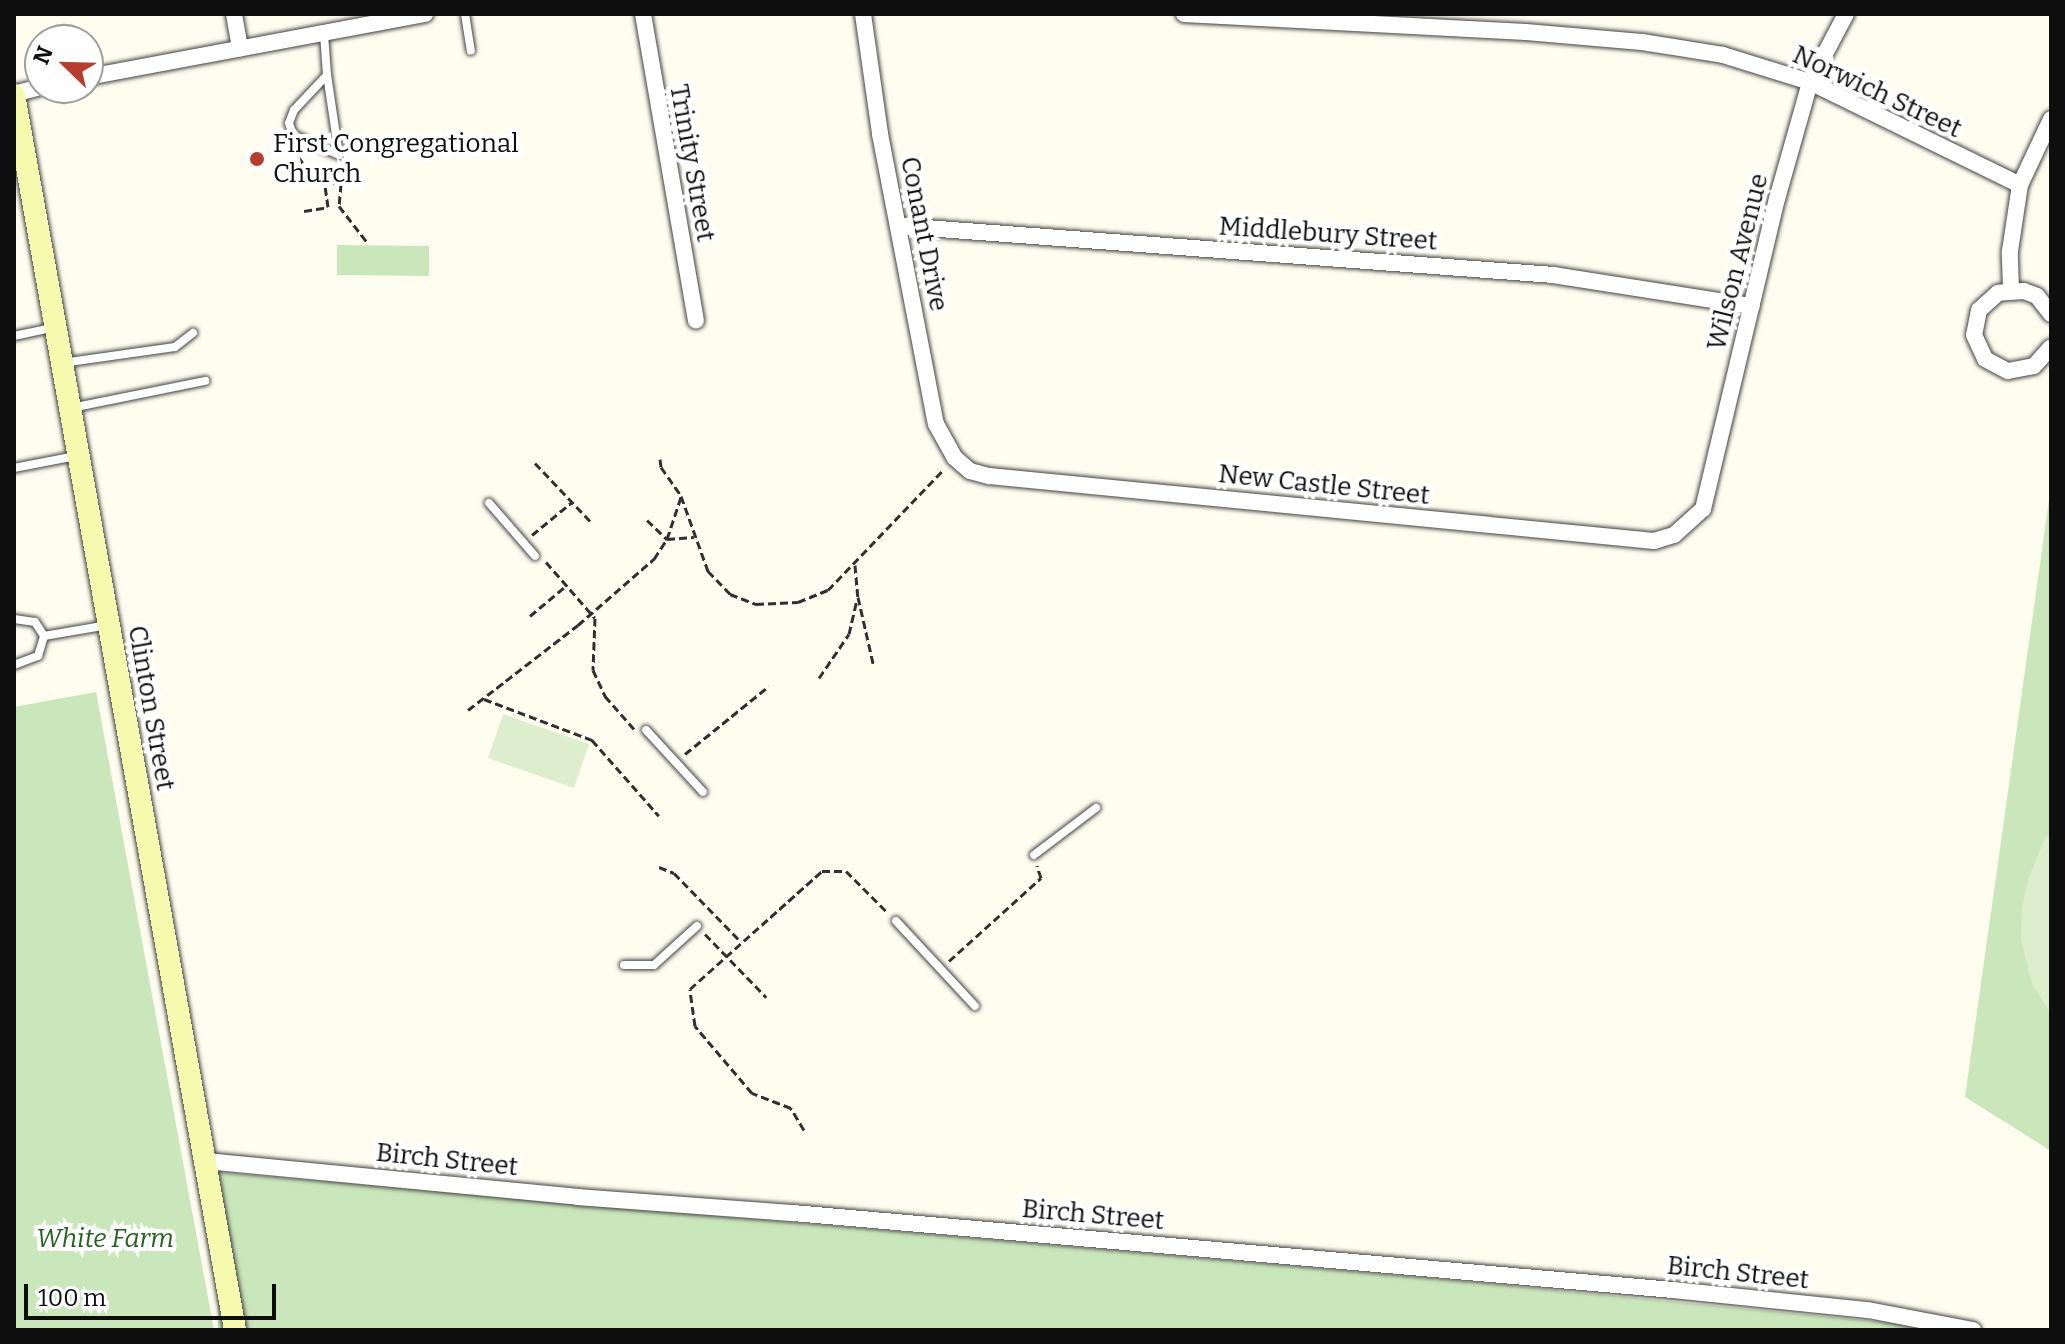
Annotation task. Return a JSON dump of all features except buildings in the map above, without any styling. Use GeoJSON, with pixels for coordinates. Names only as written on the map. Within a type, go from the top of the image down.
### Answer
{"type":"FeatureCollection","features":[{"type":"Feature","properties":{"kind":"main road","name":"Clinton Street"},"geometry":{"type":"LineString","coordinates":[[14,94],[235,1330]]}},
{"type":"Feature","properties":{"kind":"street"},"geometry":{"type":"LineString","coordinates":[[234,14],[240,48]]}},
{"type":"Feature","properties":{"kind":"street"},"geometry":{"type":"LineString","coordinates":[[104,74],[425,14]]}},
{"type":"Feature","properties":{"kind":"street","name":"Trinity Street"},"geometry":{"type":"LineString","coordinates":[[643,14],[696,320]]}},
{"type":"Feature","properties":{"kind":"street","name":"Conant Drive"},"geometry":{"type":"LineString","coordinates":[[863,14],[880,134],[936,424],[955,458]]}},
{"type":"Feature","properties":{"kind":"street","name":"Norwich Street"},"geometry":{"type":"LineString","coordinates":[[1184,14],[1642,42],[1723,55],[1810,82],[2020,185]]}},
{"type":"Feature","properties":{"kind":"street","name":"Wilson Avenue"},"geometry":{"type":"LineString","coordinates":[[1690,524],[1703,509],[1777,199],[1810,82],[1846,14]]}},
{"type":"Feature","properties":{"kind":"street"},"geometry":{"type":"LineString","coordinates":[[2011,289],[2010,251],[2020,185],[2051,119]]}},
{"type":"Feature","properties":{"kind":"street","name":"Middlebury Street"},"geometry":{"type":"LineString","coordinates":[[899,226],[1553,275],[1752,306]]}},
{"type":"Feature","properties":{"kind":"street"},"geometry":{"type":"LineString","coordinates":[[2051,314],[2037,296],[2011,289],[1987,300],[1979,310],[1974,335],[1985,359],[2008,371],[2034,366],[2051,347]]}},
{"type":"Feature","properties":{"kind":"street","name":"New Castle Street"},"geometry":{"type":"LineString","coordinates":[[955,458],[970,471],[989,476],[1654,541],[1674,535],[1690,524]]}},
{"type":"Feature","properties":{"kind":"street","name":"Birch Street"},"geometry":{"type":"LineString","coordinates":[[206,1161],[578,1197],[1673,1290],[1868,1310],[1973,1330]]}},
{"type":"Feature","properties":{"kind":"lane"},"geometry":{"type":"LineString","coordinates":[[465,14],[471,51]]}},
{"type":"Feature","properties":{"kind":"lane"},"geometry":{"type":"LineString","coordinates":[[324,33],[339,155],[293,135],[289,123],[294,110],[327,75]]}},
{"type":"Feature","properties":{"kind":"lane"},"geometry":{"type":"LineString","coordinates":[[14,336],[55,328]]}},
{"type":"Feature","properties":{"kind":"lane"},"geometry":{"type":"LineString","coordinates":[[62,363],[175,347],[186,342],[193,333]]}},
{"type":"Feature","properties":{"kind":"lane"},"geometry":{"type":"LineString","coordinates":[[70,409],[205,381]]}},
{"type":"Feature","properties":{"kind":"lane"},"geometry":{"type":"LineString","coordinates":[[14,468],[79,456]]}},
{"type":"Feature","properties":{"kind":"lane"},"geometry":{"type":"LineString","coordinates":[[489,503],[535,556]]}},
{"type":"Feature","properties":{"kind":"lane"},"geometry":{"type":"LineString","coordinates":[[14,619],[35,622],[44,636],[38,656],[14,665]]}},
{"type":"Feature","properties":{"kind":"lane"},"geometry":{"type":"LineString","coordinates":[[44,636],[109,625]]}},
{"type":"Feature","properties":{"kind":"lane"},"geometry":{"type":"LineString","coordinates":[[646,730],[703,792]]}},
{"type":"Feature","properties":{"kind":"lane"},"geometry":{"type":"LineString","coordinates":[[1034,855],[1096,808]]}},
{"type":"Feature","properties":{"kind":"lane"},"geometry":{"type":"LineString","coordinates":[[896,921],[975,1006]]}},
{"type":"Feature","properties":{"kind":"lane"},"geometry":{"type":"LineString","coordinates":[[624,965],[654,965],[697,926]]}},
{"type":"Feature","properties":{"kind":"path"},"geometry":{"type":"LineString","coordinates":[[301,155],[306,181],[324,180],[341,184]]}},
{"type":"Feature","properties":{"kind":"path"},"geometry":{"type":"LineString","coordinates":[[359,166],[341,184],[339,206],[367,242]]}},
{"type":"Feature","properties":{"kind":"path"},"geometry":{"type":"LineString","coordinates":[[304,211],[328,207],[324,180]]}},
{"type":"Feature","properties":{"kind":"path"},"geometry":{"type":"LineString","coordinates":[[660,459],[661,467],[681,496],[701,559],[716,584],[743,601],[756,604],[813,597],[828,590],[955,458]]}},
{"type":"Feature","properties":{"kind":"path"},"geometry":{"type":"LineString","coordinates":[[535,463],[591,522]]}},
{"type":"Feature","properties":{"kind":"path"},"geometry":{"type":"LineString","coordinates":[[468,710],[592,613],[654,559],[667,539],[681,496]]}},
{"type":"Feature","properties":{"kind":"path"},"geometry":{"type":"LineString","coordinates":[[523,542],[572,502]]}},
{"type":"Feature","properties":{"kind":"path"},"geometry":{"type":"LineString","coordinates":[[647,520],[667,539],[694,537]]}},
{"type":"Feature","properties":{"kind":"path"},"geometry":{"type":"LineString","coordinates":[[535,556],[546,562],[592,613],[597,628],[593,670],[598,684],[634,729],[646,730]]}},
{"type":"Feature","properties":{"kind":"path"},"geometry":{"type":"LineString","coordinates":[[855,565],[858,597],[873,663]]}},
{"type":"Feature","properties":{"kind":"path"},"geometry":{"type":"LineString","coordinates":[[530,616],[568,585]]}},
{"type":"Feature","properties":{"kind":"path"},"geometry":{"type":"LineString","coordinates":[[819,678],[849,634],[858,597]]}},
{"type":"Feature","properties":{"kind":"path"},"geometry":{"type":"LineString","coordinates":[[676,762],[769,686]]}},
{"type":"Feature","properties":{"kind":"path"},"geometry":{"type":"LineString","coordinates":[[482,698],[592,740],[659,816]]}},
{"type":"Feature","properties":{"kind":"path"},"geometry":{"type":"LineString","coordinates":[[940,969],[1041,878],[1034,855]]}},
{"type":"Feature","properties":{"kind":"path"},"geometry":{"type":"LineString","coordinates":[[659,867],[674,873],[741,942]]}},
{"type":"Feature","properties":{"kind":"path"},"geometry":{"type":"LineString","coordinates":[[804,1130],[791,1108],[752,1093],[695,1026],[690,989],[810,878],[834,868],[856,878],[896,921]]}},
{"type":"Feature","properties":{"kind":"path"},"geometry":{"type":"LineString","coordinates":[[712,942],[766,997]]}},
{"type":"Feature","properties":{"kind":"green space"},"geometry":{"type":"Polygon","coordinates":[[[337,245],[429,246],[429,276],[337,275],[337,245]]]}},
{"type":"Feature","properties":{"kind":"green space"},"geometry":{"type":"Polygon","coordinates":[[[2051,486],[2051,1151],[1965,1097],[2051,486]]]}},
{"type":"Feature","properties":{"kind":"green space","name":"White Farm"},"geometry":{"type":"Polygon","coordinates":[[[96,692],[214,1330],[14,1330],[14,707],[96,692]]]}},
{"type":"Feature","properties":{"kind":"green space"},"geometry":{"type":"Polygon","coordinates":[[[503,714],[589,744],[574,788],[488,758],[503,714]]]}},
{"type":"Feature","properties":{"kind":"green space"},"geometry":{"type":"Polygon","coordinates":[[[2046,836],[2051,838],[2051,1014],[2032,984],[2021,940],[2022,908],[2028,879],[2046,836]]]}},
{"type":"Feature","properties":{"kind":"green space"},"geometry":{"type":"Polygon","coordinates":[[[216,1172],[1483,1283],[1935,1327],[1934,1330],[218,1330],[216,1172]]]}},
{"type":"Feature","properties":{"kind":"place","name":"First Congregational Church"},"geometry":{"type":"Point","coordinates":[257,159]}}]}
